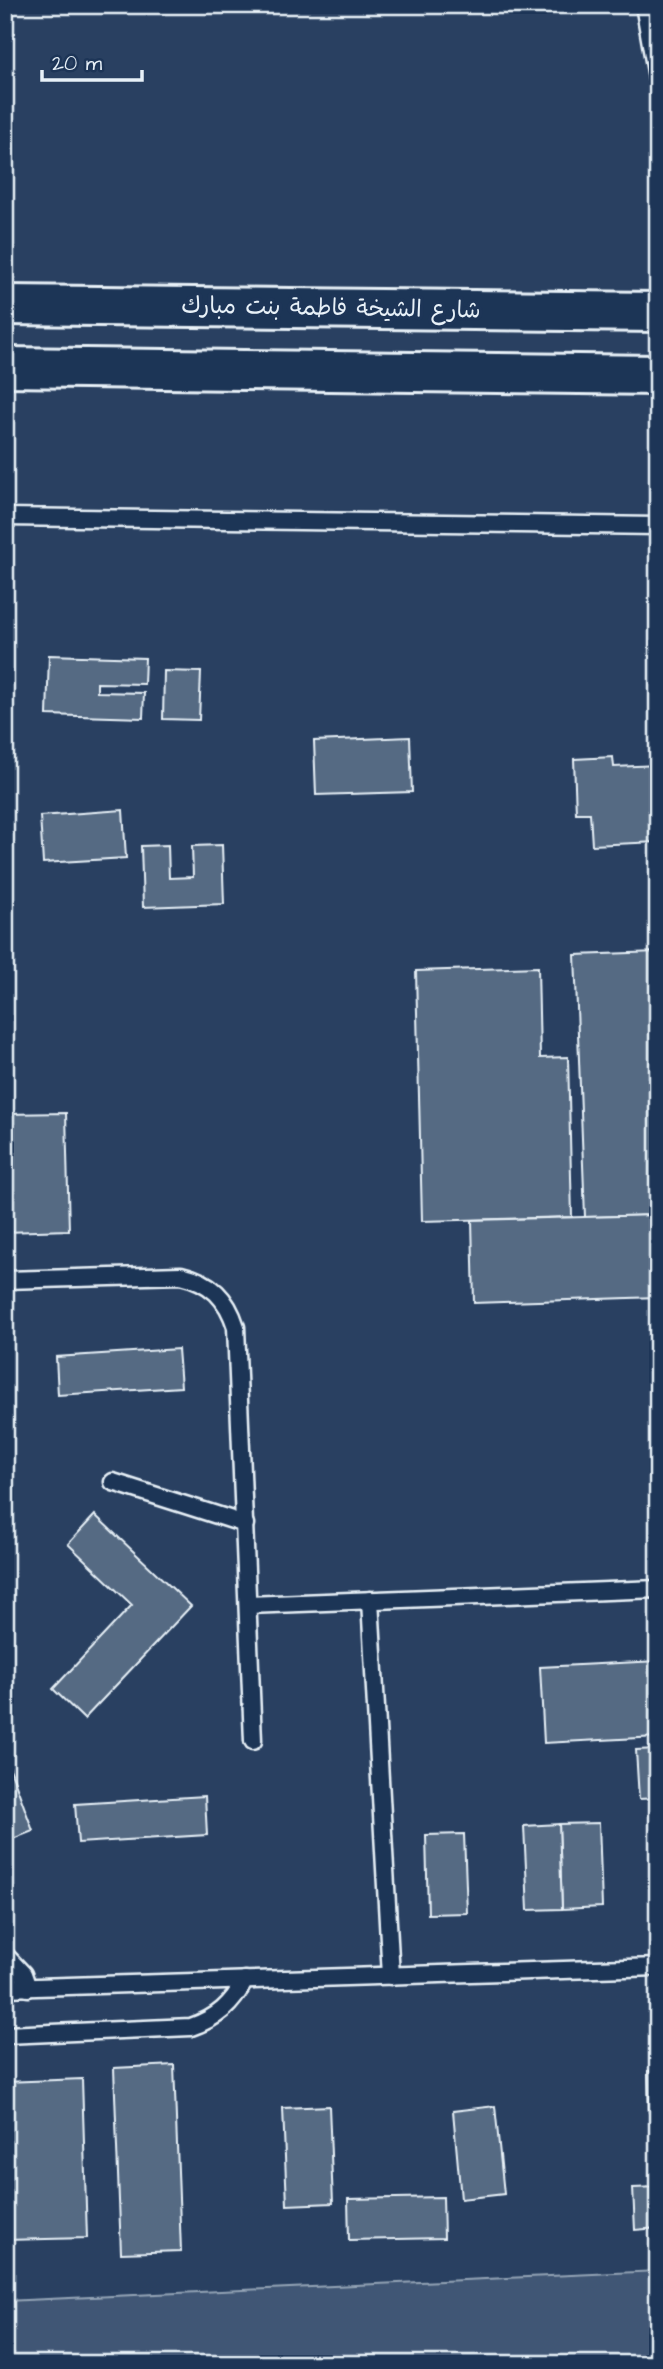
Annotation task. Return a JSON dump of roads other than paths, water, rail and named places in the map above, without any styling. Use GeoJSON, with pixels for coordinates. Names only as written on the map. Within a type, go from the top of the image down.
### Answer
{"type":"FeatureCollection","features":[{"type":"Feature","properties":{"kind":"street","name":"شارع الشيخة فاطمة بنت مبارك"},"geometry":{"type":"LineString","coordinates":[[5,305],[658,312]]}},
{"type":"Feature","properties":{"kind":"street"},"geometry":{"type":"LineString","coordinates":[[5,367],[658,375]]}},
{"type":"Feature","properties":{"kind":"lane"},"geometry":{"type":"LineString","coordinates":[[645,5],[658,83]]}},
{"type":"Feature","properties":{"kind":"lane"},"geometry":{"type":"LineString","coordinates":[[5,517],[658,526]]}},
{"type":"Feature","properties":{"kind":"lane"},"geometry":{"type":"LineString","coordinates":[[5,1280],[181,1275],[196,1279],[221,1296],[231,1310],[236,1327],[253,1741]]}},
{"type":"Feature","properties":{"kind":"lane"},"geometry":{"type":"LineString","coordinates":[[113,1482],[244,1524]]}},
{"type":"Feature","properties":{"kind":"lane"},"geometry":{"type":"LineString","coordinates":[[248,1605],[658,1589]]}},
{"type":"Feature","properties":{"kind":"lane"},"geometry":{"type":"LineString","coordinates":[[370,1600],[391,1976]]}},
{"type":"Feature","properties":{"kind":"lane"},"geometry":{"type":"LineString","coordinates":[[5,1955],[23,1974],[28,1988]]}},
{"type":"Feature","properties":{"kind":"lane"},"geometry":{"type":"LineString","coordinates":[[5,1989],[658,1967]]}},
{"type":"Feature","properties":{"kind":"lane"},"geometry":{"type":"LineString","coordinates":[[5,2035],[191,2027],[209,2021],[225,2010],[246,1980]]}}]}
